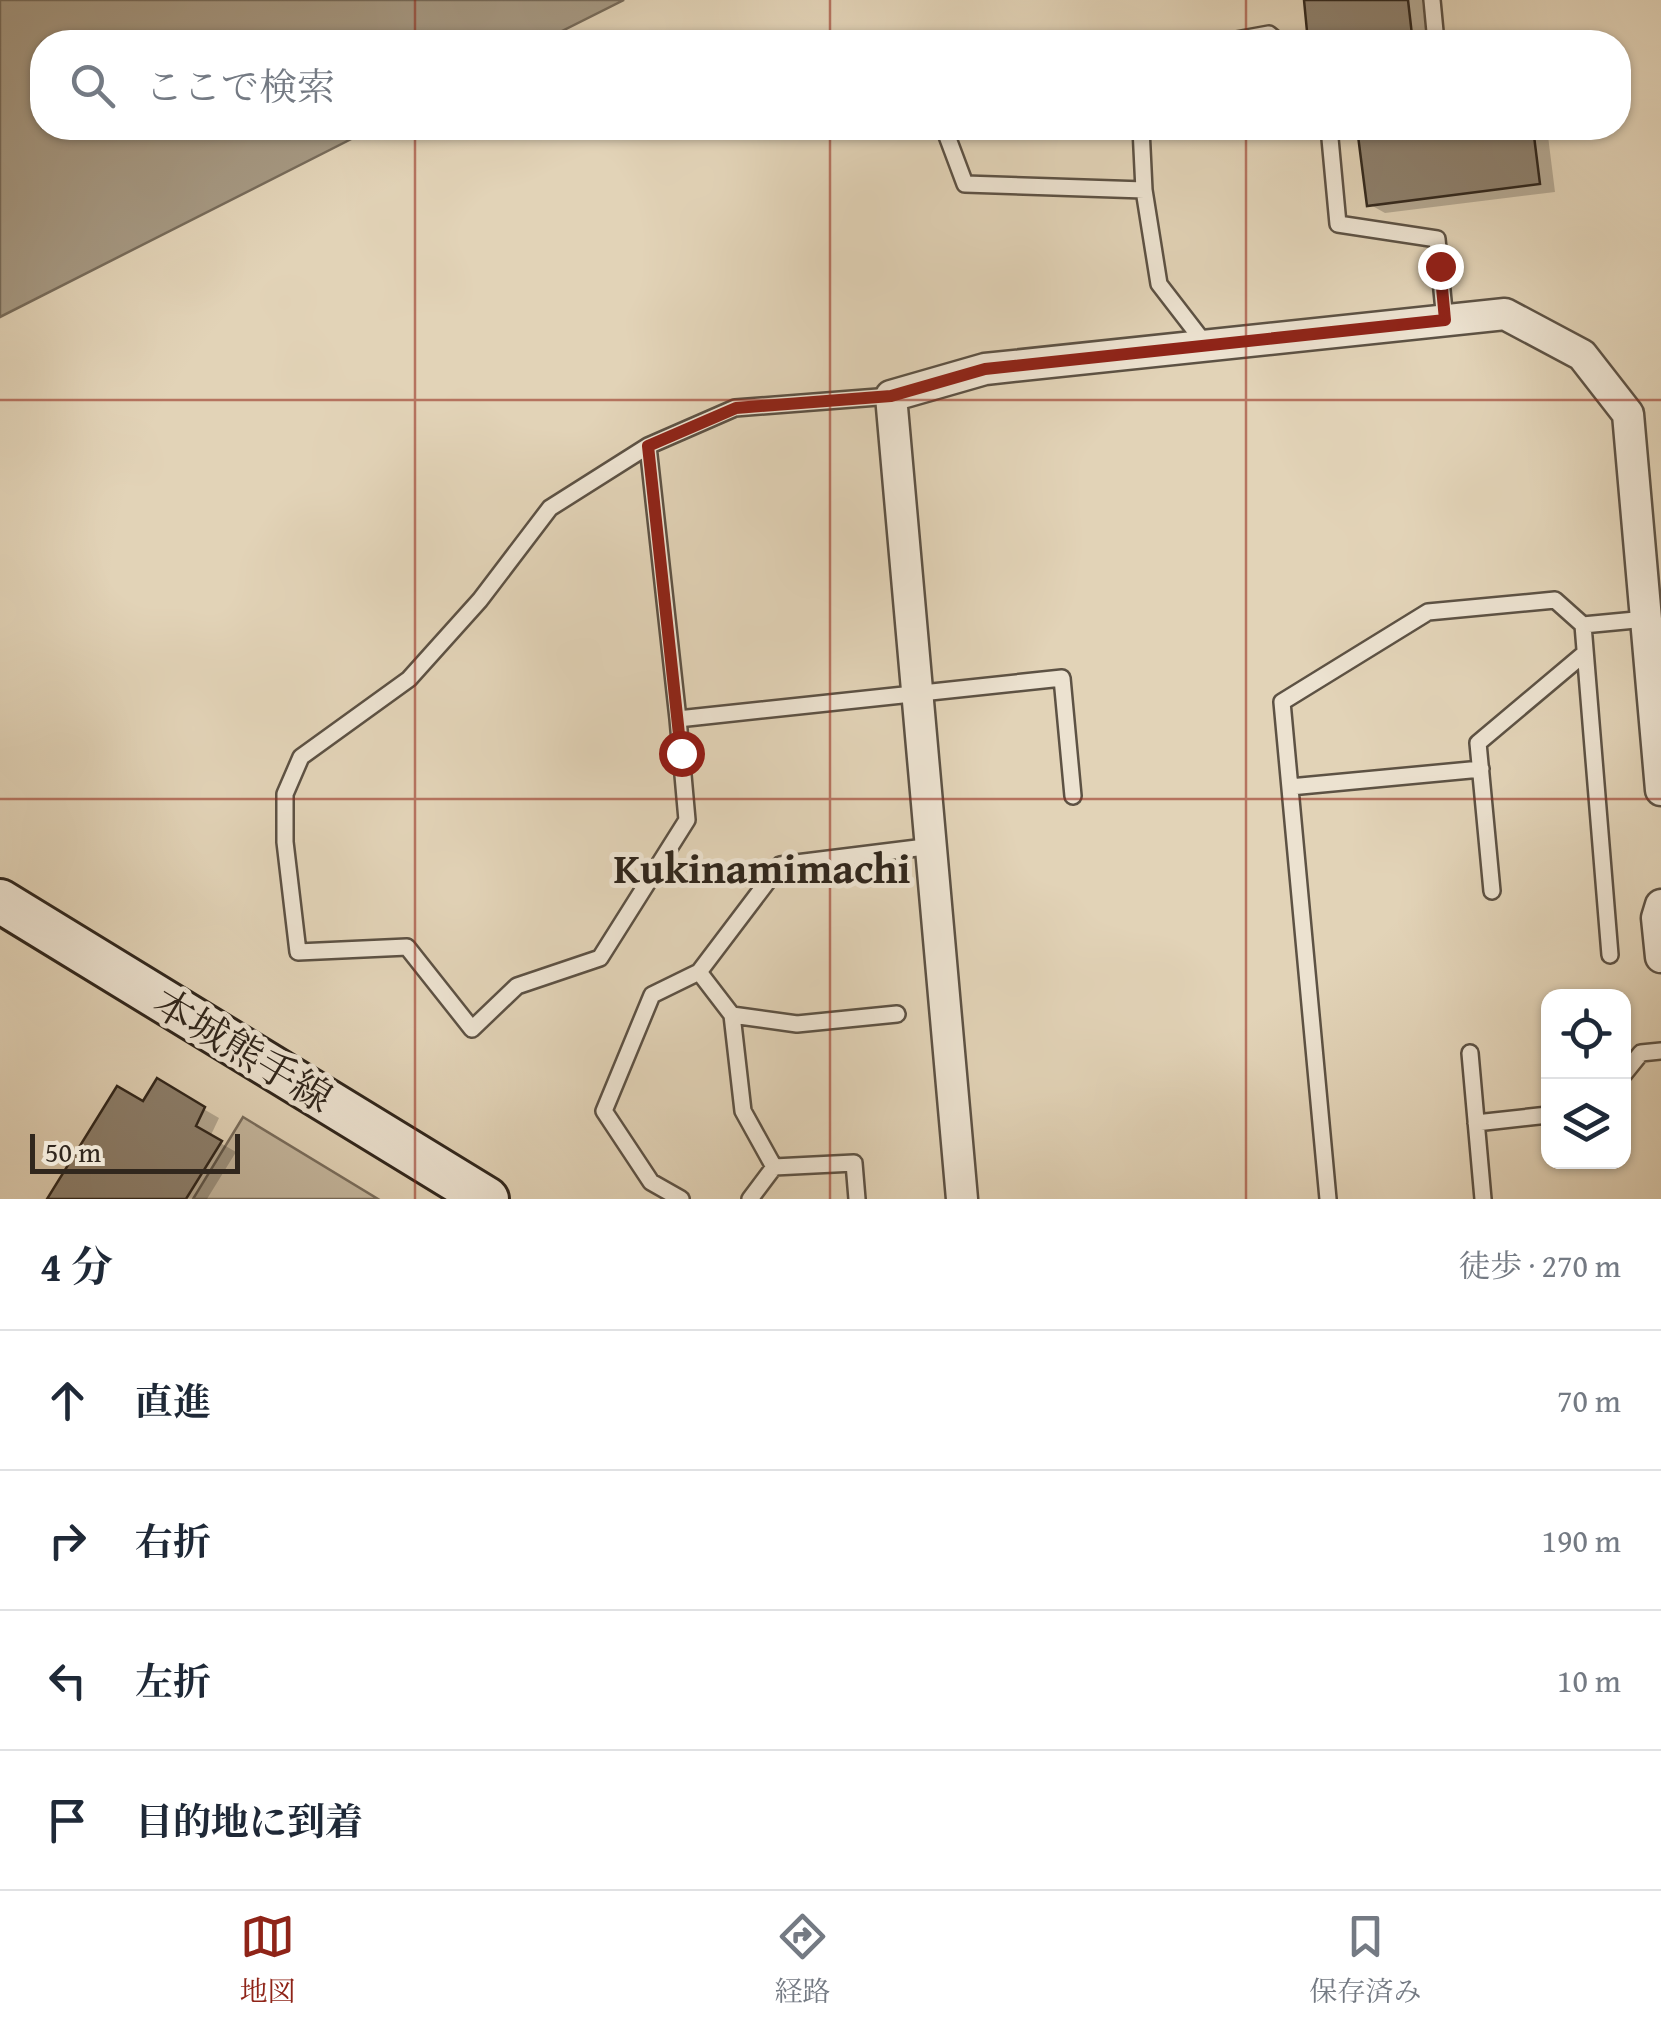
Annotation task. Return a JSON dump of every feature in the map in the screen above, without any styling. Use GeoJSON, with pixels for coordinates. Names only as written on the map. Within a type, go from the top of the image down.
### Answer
{"type":"FeatureCollection","features":[{"type":"Feature","properties":{"kind":"main road","name":"本城熊手線"},"geometry":{"type":"LineString","coordinates":[[0,902],[487,1199]]}},
{"type":"Feature","properties":{"kind":"main road","name":"本城熊手線"},"geometry":{"type":"LineString","coordinates":[[0,927],[445,1199]]}},
{"type":"Feature","properties":{"kind":"street"},"geometry":{"type":"LineString","coordinates":[[962,1199],[891,396],[985,369],[1505,314],[1582,355],[1628,414],[1661,790]]}},
{"type":"Feature","properties":{"kind":"street"},"geometry":{"type":"LineString","coordinates":[[1661,905],[1657,918],[1661,957]]}},
{"type":"Feature","properties":{"kind":"lane"},"geometry":{"type":"LineString","coordinates":[[1432,0],[1435,30]]}},
{"type":"Feature","properties":{"kind":"lane"},"geometry":{"type":"LineString","coordinates":[[948,140],[965,184],[1144,190]]}},
{"type":"Feature","properties":{"kind":"lane"},"geometry":{"type":"LineString","coordinates":[[1142,140],[1144,190],[1158,284],[1206,346]]}},
{"type":"Feature","properties":{"kind":"lane"},"geometry":{"type":"LineString","coordinates":[[1329,140],[1338,224],[1437,239],[1445,320]]}},
{"type":"Feature","properties":{"kind":"lane"},"geometry":{"type":"LineString","coordinates":[[648,446],[687,820],[600,958],[517,986],[472,1029],[407,947],[298,952],[285,794],[300,757],[408,679],[480,600],[550,508],[648,446],[736,408],[891,396]]}},
{"type":"Feature","properties":{"kind":"lane"},"geometry":{"type":"LineString","coordinates":[[1328,1199],[1282,702],[1428,612],[1555,600],[1583,625],[1610,955]]}},
{"type":"Feature","properties":{"kind":"lane"},"geometry":{"type":"LineString","coordinates":[[1583,625],[1646,620]]}},
{"type":"Feature","properties":{"kind":"lane"},"geometry":{"type":"LineString","coordinates":[[1492,890],[1478,743],[1585,653]]}},
{"type":"Feature","properties":{"kind":"lane"},"geometry":{"type":"LineString","coordinates":[[678,719],[1062,678],[1073,796]]}},
{"type":"Feature","properties":{"kind":"lane"},"geometry":{"type":"LineString","coordinates":[[1290,787],[1480,769]]}},
{"type":"Feature","properties":{"kind":"lane"},"geometry":{"type":"LineString","coordinates":[[681,1199],[650,1182],[604,1110],[652,995],[699,972],[780,865],[933,846]]}},
{"type":"Feature","properties":{"kind":"lane"},"geometry":{"type":"LineString","coordinates":[[699,972],[732,1014],[743,1111],[774,1167]]}},
{"type":"Feature","properties":{"kind":"lane"},"geometry":{"type":"LineString","coordinates":[[732,1014],[797,1024],[896,1014]]}},
{"type":"Feature","properties":{"kind":"lane"},"geometry":{"type":"LineString","coordinates":[[1631,1064],[1640,1052],[1661,1050]]}},
{"type":"Feature","properties":{"kind":"lane"},"geometry":{"type":"LineString","coordinates":[[1470,1054],[1483,1199]]}},
{"type":"Feature","properties":{"kind":"lane"},"geometry":{"type":"LineString","coordinates":[[1476,1122],[1541,1116]]}},
{"type":"Feature","properties":{"kind":"lane"},"geometry":{"type":"LineString","coordinates":[[774,1167],[854,1163],[857,1199]]}},
{"type":"Feature","properties":{"kind":"lane"},"geometry":{"type":"LineString","coordinates":[[750,1199],[774,1167]]}},
{"type":"Feature","properties":{"kind":"shaded area"},"geometry":{"type":"Polygon","coordinates":[[[0,0],[624,0],[564,30],[30,30],[30,140],[349,140],[0,317],[0,0]]]}},
{"type":"Feature","properties":{"kind":"shaded area"},"geometry":{"type":"Polygon","coordinates":[[[243,1117],[378,1199],[193,1199],[243,1117]]]}},
{"type":"Feature","properties":{"kind":"building"},"geometry":{"type":"Polygon","coordinates":[[[1304,0],[1408,0],[1411,30],[1307,30],[1304,0]]]}},
{"type":"Feature","properties":{"kind":"building"},"geometry":{"type":"Polygon","coordinates":[[[1359,140],[1534,140],[1540,184],[1367,206],[1359,140]]]}},
{"type":"Feature","properties":{"kind":"building"},"geometry":{"type":"Polygon","coordinates":[[[157,1078],[205,1107],[196,1126],[222,1141],[186,1199],[47,1199],[117,1086],[143,1101],[157,1078]]]}},
{"type":"Feature","properties":{"kind":"district","name":"Kukinamimachi"},"geometry":{"type":"Point","coordinates":[762,868]}},
{"type":"Feature","properties":{"kind":"route"},"geometry":{"type":"LineString","coordinates":[[681,753],[648,446],[736,408],[800,400],[891,396],[985,369],[1445,320],[1440,266]]}}]}
